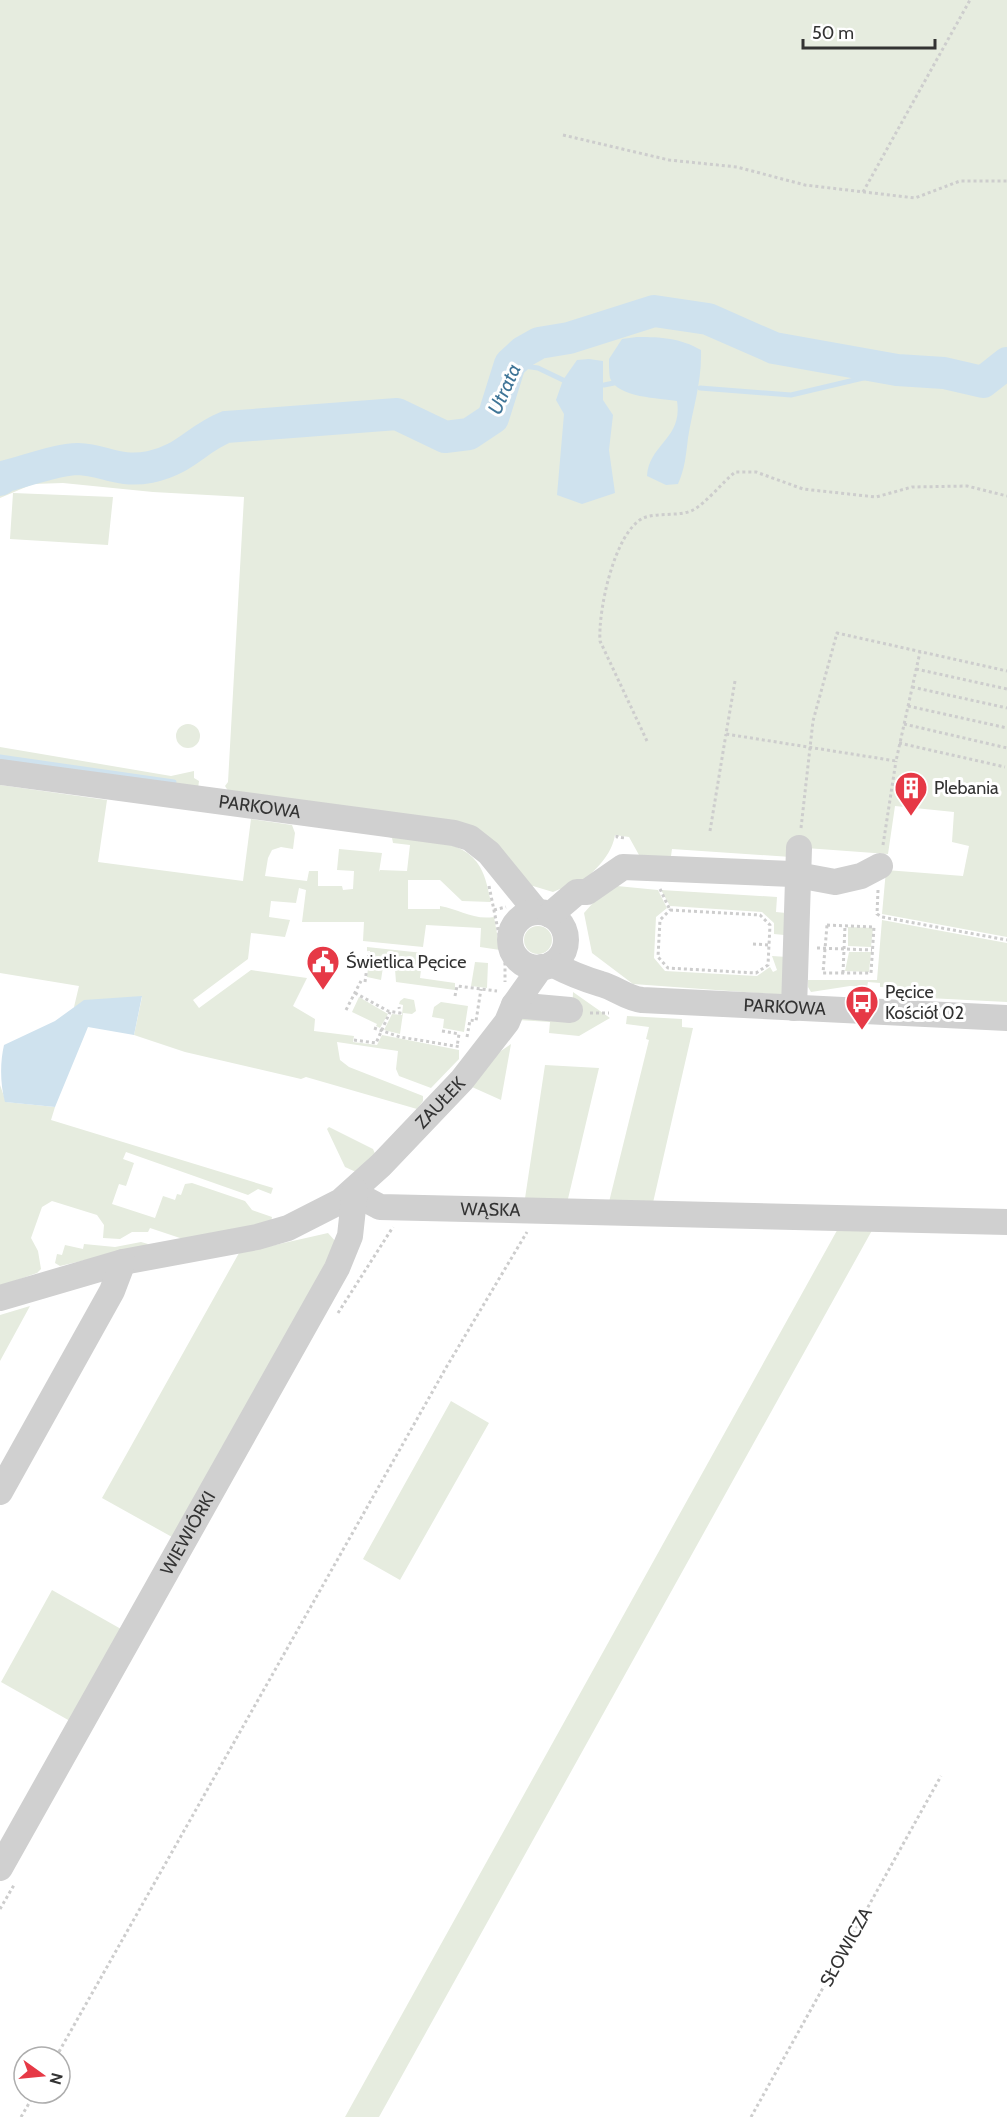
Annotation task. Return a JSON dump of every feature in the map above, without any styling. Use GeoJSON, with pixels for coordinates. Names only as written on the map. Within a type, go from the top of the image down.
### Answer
{"type":"FeatureCollection","features":[{"type":"Feature","properties":{"kind":"street","name":"PARKOWA"},"geometry":{"type":"LineString","coordinates":[[0,772],[454,833],[480,845],[496,878],[525,895],[542,933],[589,983],[603,984],[621,995],[642,1000],[1007,1018]]}},
{"type":"Feature","properties":{"kind":"street"},"geometry":{"type":"LineString","coordinates":[[794,1008],[799,848]]}},
{"type":"Feature","properties":{"kind":"street"},"geometry":{"type":"LineString","coordinates":[[799,875],[840,881],[868,873],[880,866]]}},
{"type":"Feature","properties":{"kind":"street","name":"ZAUŁEK"},"geometry":{"type":"LineString","coordinates":[[508,993],[510,994],[517,958],[511,943],[542,933],[586,901],[587,892],[623,867],[799,875]]}},
{"type":"Feature","properties":{"kind":"street"},"geometry":{"type":"LineString","coordinates":[[517,958],[529,966],[542,933]]}},
{"type":"Feature","properties":{"kind":"street","name":"ZAUŁEK"},"geometry":{"type":"LineString","coordinates":[[355,1190],[462,1080],[507,1022],[508,993],[542,933]]}},
{"type":"Feature","properties":{"kind":"street"},"geometry":{"type":"LineString","coordinates":[[508,993],[570,1010]]}},
{"type":"Feature","properties":{"kind":"street"},"geometry":{"type":"LineString","coordinates":[[0,1298],[123,1262],[241,1241],[288,1228],[341,1201],[355,1190]]}},
{"type":"Feature","properties":{"kind":"street","name":"WĄSKA"},"geometry":{"type":"LineString","coordinates":[[355,1190],[363,1198],[381,1207],[1007,1222]]}},
{"type":"Feature","properties":{"kind":"street","name":"WIEWIÓRKI"},"geometry":{"type":"LineString","coordinates":[[0,1868],[337,1268],[350,1236],[355,1190]]}},
{"type":"Feature","properties":{"kind":"street"},"geometry":{"type":"LineString","coordinates":[[0,1492],[112,1291],[123,1262]]}},
{"type":"Feature","properties":{"kind":"path"},"geometry":{"type":"LineString","coordinates":[[862,192],[970,0]]}},
{"type":"Feature","properties":{"kind":"path"},"geometry":{"type":"LineString","coordinates":[[563,135],[669,160],[737,167],[805,185],[915,198],[960,181],[1007,181]]}},
{"type":"Feature","properties":{"kind":"path"},"geometry":{"type":"LineString","coordinates":[[647,741],[600,641],[599,630],[607,581],[620,549],[635,524],[645,517],[693,510],[735,472],[756,472],[803,489],[876,497],[912,487],[967,486],[1007,496]]}},
{"type":"Feature","properties":{"kind":"path"},"geometry":{"type":"LineString","coordinates":[[799,848],[813,721],[837,633],[1007,671]]}},
{"type":"Feature","properties":{"kind":"path"},"geometry":{"type":"LineString","coordinates":[[880,866],[899,743],[921,652]]}},
{"type":"Feature","properties":{"kind":"path"},"geometry":{"type":"LineString","coordinates":[[916,669],[1007,689]]}},
{"type":"Feature","properties":{"kind":"path"},"geometry":{"type":"LineString","coordinates":[[710,831],[735,681]]}},
{"type":"Feature","properties":{"kind":"path"},"geometry":{"type":"LineString","coordinates":[[911,687],[1007,708]]}},
{"type":"Feature","properties":{"kind":"path"},"geometry":{"type":"LineString","coordinates":[[908,706],[1007,728]]}},
{"type":"Feature","properties":{"kind":"path"},"geometry":{"type":"LineString","coordinates":[[904,724],[1007,747]]}},
{"type":"Feature","properties":{"kind":"path"},"geometry":{"type":"LineString","coordinates":[[726,734],[896,761]]}},
{"type":"Feature","properties":{"kind":"path"},"geometry":{"type":"LineString","coordinates":[[899,743],[1005,767]]}},
{"type":"Feature","properties":{"kind":"path"},"geometry":{"type":"LineString","coordinates":[[617,835],[625,838]]}},
{"type":"Feature","properties":{"kind":"path"},"geometry":{"type":"LineString","coordinates":[[496,878],[494,910],[506,964],[503,982],[508,993]]}},
{"type":"Feature","properties":{"kind":"path"},"geometry":{"type":"LineString","coordinates":[[652,887],[671,888]]}},
{"type":"Feature","properties":{"kind":"path"},"geometry":{"type":"LineString","coordinates":[[659,887],[670,910]]}},
{"type":"Feature","properties":{"kind":"path"},"geometry":{"type":"LineString","coordinates":[[494,910],[542,933]]}},
{"type":"Feature","properties":{"kind":"path"},"geometry":{"type":"LineString","coordinates":[[670,910],[760,915],[770,925],[768,965],[756,973],[668,968],[658,957],[660,920],[670,910]]}},
{"type":"Feature","properties":{"kind":"path"},"geometry":{"type":"LineString","coordinates":[[882,917],[1007,940]]}},
{"type":"Feature","properties":{"kind":"path"},"geometry":{"type":"LineString","coordinates":[[828,925],[845,926],[874,927],[871,973],[824,973],[828,925]]}},
{"type":"Feature","properties":{"kind":"path"},"geometry":{"type":"LineString","coordinates":[[843,973],[845,926]]}},
{"type":"Feature","properties":{"kind":"path"},"geometry":{"type":"LineString","coordinates":[[753,944],[770,945]]}},
{"type":"Feature","properties":{"kind":"path"},"geometry":{"type":"LineString","coordinates":[[797,946],[872,950]]}},
{"type":"Feature","properties":{"kind":"path"},"geometry":{"type":"LineString","coordinates":[[346,1010],[363,981],[369,952]]}},
{"type":"Feature","properties":{"kind":"path"},"geometry":{"type":"LineString","coordinates":[[455,996],[457,986],[508,993]]}},
{"type":"Feature","properties":{"kind":"path"},"geometry":{"type":"LineString","coordinates":[[374,1028],[381,1032],[465,1048],[470,1020],[476,1022],[481,989]]}},
{"type":"Feature","properties":{"kind":"path"},"geometry":{"type":"LineString","coordinates":[[355,993],[390,1012],[400,1013],[399,1006]]}},
{"type":"Feature","properties":{"kind":"path"},"geometry":{"type":"LineString","coordinates":[[354,1040],[376,1043],[390,1012]]}},
{"type":"Feature","properties":{"kind":"path"},"geometry":{"type":"LineString","coordinates":[[442,1031],[459,1034],[457,1047]]}},
{"type":"Feature","properties":{"kind":"path"},"geometry":{"type":"LineString","coordinates":[[63,2045],[447,1366],[519,1247],[529,1229],[533,1210]]}},
{"type":"Feature","properties":{"kind":"path","name":"SŁOWICZA"},"geometry":{"type":"LineString","coordinates":[[751,2117],[941,1776]]}},
{"type":"Feature","properties":{"kind":"shaded area"},"geometry":{"type":"Polygon","coordinates":[[[0,0],[1007,0],[1007,937],[882,914],[886,870],[963,876],[969,846],[952,842],[954,812],[895,806],[888,854],[792,847],[791,857],[672,849],[670,863],[639,855],[629,837],[615,835],[613,844],[603,861],[567,896],[560,889],[553,892],[533,886],[528,889],[498,850],[230,794],[225,786],[228,782],[244,497],[153,492],[63,483],[33,484],[0,498],[0,0]]]}},
{"type":"Feature","properties":{"kind":"shaded area"},"geometry":{"type":"Polygon","coordinates":[[[13,493],[113,497],[108,545],[10,539],[13,493]]]}},
{"type":"Feature","properties":{"kind":"shaded area"},"geometry":{"type":"Polygon","coordinates":[[[188,724],[197,727],[200,736],[197,745],[188,748],[179,745],[176,736],[179,727],[188,724]]]}},
{"type":"Feature","properties":{"kind":"shaded area"},"geometry":{"type":"Polygon","coordinates":[[[0,747],[171,776],[194,771],[194,778],[199,781],[198,789],[0,762],[0,747]]]}},
{"type":"Feature","properties":{"kind":"shaded area"},"geometry":{"type":"Polygon","coordinates":[[[0,785],[107,800],[98,862],[243,881],[251,819],[292,825],[295,833],[293,849],[281,847],[272,850],[265,876],[307,881],[309,871],[318,871],[318,886],[342,886],[343,890],[353,889],[354,871],[337,870],[339,849],[382,853],[379,872],[380,870],[407,871],[410,845],[393,843],[392,838],[386,836],[438,842],[463,850],[473,857],[480,867],[491,902],[462,901],[440,880],[408,880],[408,909],[440,909],[440,906],[472,916],[494,917],[500,950],[480,947],[481,928],[426,925],[423,947],[363,941],[364,922],[302,922],[306,890],[299,888],[296,903],[271,901],[269,917],[290,920],[285,937],[251,933],[248,959],[193,1000],[199,1008],[251,970],[307,978],[293,1006],[315,1019],[314,1031],[354,1036],[353,1042],[377,1045],[382,1035],[459,1050],[459,1059],[431,1088],[399,1076],[396,1069],[398,1051],[337,1042],[340,1060],[349,1067],[423,1096],[423,1101],[417,1109],[306,1077],[301,1079],[185,1052],[134,1035],[142,997],[74,1007],[79,986],[0,973],[0,785]]]}},
{"type":"Feature","properties":{"kind":"shaded area"},"geometry":{"type":"Polygon","coordinates":[[[617,886],[658,890],[667,908],[656,917],[654,958],[665,971],[757,976],[770,967],[773,972],[777,970],[772,956],[787,957],[785,995],[633,984],[592,953],[584,913],[600,895],[617,886]]]}},
{"type":"Feature","properties":{"kind":"shaded area"},"geometry":{"type":"Polygon","coordinates":[[[661,890],[777,897],[776,912],[786,913],[784,935],[774,934],[774,923],[762,912],[670,906],[661,890]]]}},
{"type":"Feature","properties":{"kind":"shaded area"},"geometry":{"type":"Polygon","coordinates":[[[882,920],[1007,943],[1007,1002],[928,998],[898,988],[880,987],[880,983],[868,982],[867,987],[850,986],[811,992],[808,980],[877,980],[882,920]]]}},
{"type":"Feature","properties":{"kind":"shaded area"},"geometry":{"type":"Polygon","coordinates":[[[538,926],[548,930],[552,940],[548,950],[538,954],[528,950],[524,940],[528,930],[538,926]]]}},
{"type":"Feature","properties":{"kind":"shaded area"},"geometry":{"type":"Polygon","coordinates":[[[848,927],[873,928],[871,947],[848,946],[848,927]]]}},
{"type":"Feature","properties":{"kind":"shaded area"},"geometry":{"type":"Polygon","coordinates":[[[367,947],[423,953],[420,978],[455,983],[455,990],[396,982],[395,969],[383,967],[381,980],[367,977],[370,951],[367,951],[367,947]]]}},
{"type":"Feature","properties":{"kind":"shaded area"},"geometry":{"type":"Polygon","coordinates":[[[849,952],[871,952],[869,972],[845,971],[849,952]]]}},
{"type":"Feature","properties":{"kind":"shaded area"},"geometry":{"type":"Polygon","coordinates":[[[475,962],[488,963],[487,988],[471,986],[475,962]]]}},
{"type":"Feature","properties":{"kind":"shaded area"},"geometry":{"type":"Polygon","coordinates":[[[573,992],[610,1018],[579,1036],[549,1033],[550,1022],[518,1020],[521,1016],[572,1017],[573,992]]]}},
{"type":"Feature","properties":{"kind":"shaded area"},"geometry":{"type":"Polygon","coordinates":[[[359,997],[388,1014],[380,1028],[376,1026],[377,1024],[352,1012],[359,997]]]}},
{"type":"Feature","properties":{"kind":"shaded area"},"geometry":{"type":"Polygon","coordinates":[[[404,998],[414,1000],[416,1011],[412,1014],[403,1013],[400,1034],[384,1030],[392,1014],[402,1015],[403,1005],[399,1004],[404,998]]]}},
{"type":"Feature","properties":{"kind":"shaded area"},"geometry":{"type":"Polygon","coordinates":[[[441,1002],[468,1006],[464,1032],[443,1028],[444,1019],[432,1017],[434,1007],[441,1002]]]}},
{"type":"Feature","properties":{"kind":"shaded area"},"geometry":{"type":"Polygon","coordinates":[[[627,1016],[682,1019],[682,1027],[693,1028],[652,1207],[608,1206],[649,1040],[646,1039],[649,1027],[626,1024],[627,1016]]]}},
{"type":"Feature","properties":{"kind":"shaded area"},"geometry":{"type":"Polygon","coordinates":[[[511,1044],[501,1100],[472,1087],[498,1053],[511,1044]]]}},
{"type":"Feature","properties":{"kind":"shaded area"},"geometry":{"type":"Polygon","coordinates":[[[545,1065],[599,1068],[567,1203],[524,1205],[545,1065]]]}},
{"type":"Feature","properties":{"kind":"shaded area"},"geometry":{"type":"Polygon","coordinates":[[[0,1085],[6,1102],[55,1107],[51,1120],[273,1188],[271,1194],[258,1189],[248,1195],[126,1152],[123,1159],[134,1163],[126,1186],[119,1184],[112,1204],[155,1218],[163,1196],[175,1200],[177,1194],[181,1195],[185,1184],[192,1183],[245,1201],[252,1210],[272,1217],[271,1222],[186,1240],[150,1228],[148,1232],[132,1232],[120,1239],[103,1238],[104,1225],[97,1215],[52,1201],[42,1207],[31,1238],[38,1251],[41,1269],[37,1273],[0,1286],[0,1085]]]}},
{"type":"Feature","properties":{"kind":"shaded area"},"geometry":{"type":"Polygon","coordinates":[[[329,1127],[373,1149],[376,1156],[356,1172],[345,1167],[327,1129],[329,1127]]]}},
{"type":"Feature","properties":{"kind":"shaded area"},"geometry":{"type":"Polygon","coordinates":[[[840,1225],[875,1225],[379,2117],[345,2117],[840,1225]]]}},
{"type":"Feature","properties":{"kind":"shaded area"},"geometry":{"type":"Polygon","coordinates":[[[328,1233],[337,1243],[172,1537],[102,1498],[239,1253],[328,1233]]]}},
{"type":"Feature","properties":{"kind":"shaded area"},"geometry":{"type":"Polygon","coordinates":[[[141,1242],[148,1244],[146,1248],[60,1266],[55,1263],[57,1254],[62,1255],[65,1245],[83,1249],[84,1244],[115,1247],[141,1242]]]}},
{"type":"Feature","properties":{"kind":"shaded area"},"geometry":{"type":"Polygon","coordinates":[[[30,1306],[0,1361],[0,1315],[30,1306]]]}},
{"type":"Feature","properties":{"kind":"shaded area"},"geometry":{"type":"Polygon","coordinates":[[[451,1401],[489,1423],[400,1580],[363,1559],[451,1401]]]}},
{"type":"Feature","properties":{"kind":"shaded area"},"geometry":{"type":"Polygon","coordinates":[[[52,1590],[121,1629],[70,1721],[1,1682],[52,1590]]]}},
{"type":"Feature","properties":{"kind":"water"},"geometry":{"type":"Polygon","coordinates":[[[637,337],[670,339],[701,350],[699,384],[685,461],[678,484],[666,485],[647,476],[653,456],[671,433],[675,424],[678,414],[677,401],[650,398],[621,390],[610,378],[609,359],[622,339],[637,337]]]}},
{"type":"Feature","properties":{"kind":"water"},"geometry":{"type":"Polygon","coordinates":[[[577,360],[603,361],[603,400],[613,415],[609,450],[615,493],[582,504],[557,495],[564,414],[556,400],[563,380],[577,360]]]}},
{"type":"Feature","properties":{"kind":"water"},"geometry":{"type":"Polygon","coordinates":[[[142,996],[134,1035],[88,1027],[55,1107],[5,1102],[1,1073],[4,1045],[55,1021],[84,1000],[142,996]]]}},
{"type":"Feature","properties":{"kind":"waterway","name":"Utrata"},"geometry":{"type":"LineString","coordinates":[[0,480],[6,476],[52,463],[78,459],[120,467],[150,467],[182,454],[206,437],[226,427],[397,414],[445,437],[469,434],[493,418],[510,364],[523,352],[539,343],[569,338],[654,311],[708,319],[774,348],[897,370],[944,373],[983,382],[1007,363]]}},
{"type":"Feature","properties":{"kind":"waterway"},"geometry":{"type":"LineString","coordinates":[[510,364],[538,368],[563,380]]}},
{"type":"Feature","properties":{"kind":"waterway"},"geometry":{"type":"LineString","coordinates":[[700,388],[791,395],[897,370]]}},
{"type":"Feature","properties":{"kind":"waterway"},"geometry":{"type":"LineString","coordinates":[[604,385],[614,383]]}},
{"type":"Feature","properties":{"kind":"waterway"},"geometry":{"type":"LineString","coordinates":[[0,757],[174,782]]}},
{"type":"Feature","properties":{"kind":"place","name":"Plebania"},"geometry":{"type":"Point","coordinates":[911,817]}},
{"type":"Feature","properties":{"kind":"place","name":"Świetlica Pęcice"},"geometry":{"type":"Point","coordinates":[323,991]}},
{"type":"Feature","properties":{"kind":"place","name":"Pęcice Kościół 02"},"geometry":{"type":"Point","coordinates":[862,1031]}}]}
